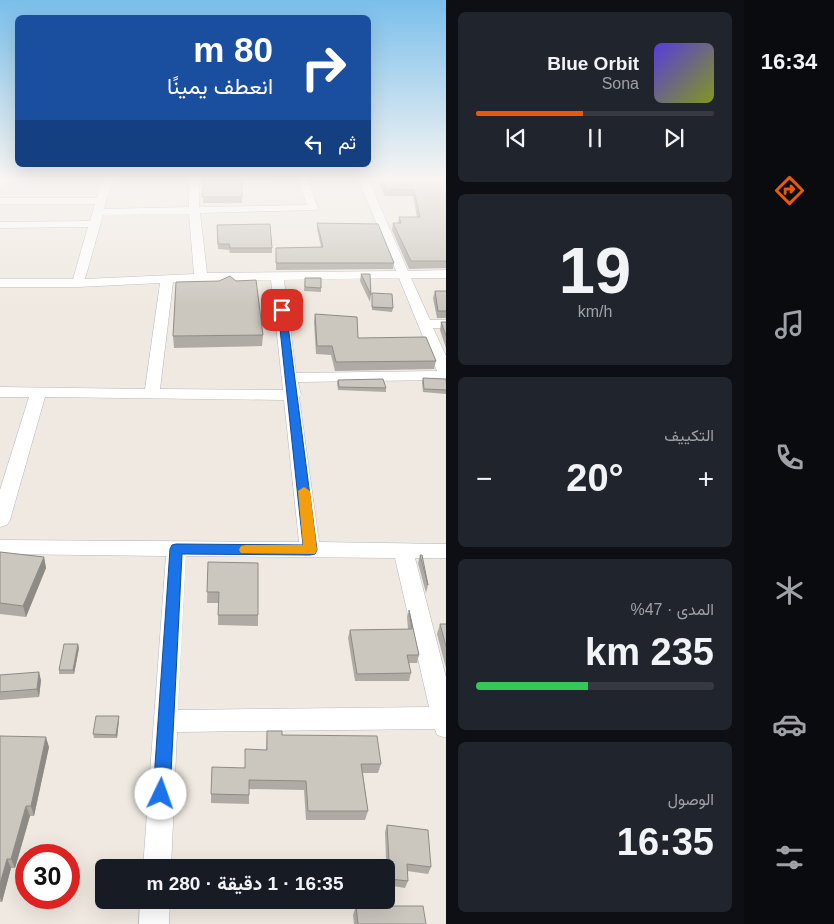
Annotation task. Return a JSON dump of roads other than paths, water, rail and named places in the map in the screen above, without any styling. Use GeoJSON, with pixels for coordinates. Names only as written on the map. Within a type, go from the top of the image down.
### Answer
{"type":"FeatureCollection","features":[{"type":"Feature","properties":{"kind":"street"},"geometry":{"type":"LineString","coordinates":[[78,283],[96,220]]}},
{"type":"Feature","properties":{"kind":"street"},"geometry":{"type":"LineString","coordinates":[[195,220],[201,277]]}},
{"type":"Feature","properties":{"kind":"street"},"geometry":{"type":"LineString","coordinates":[[291,378],[446,376],[380,220]]}},
{"type":"Feature","properties":{"kind":"street"},"geometry":{"type":"LineString","coordinates":[[0,225],[95,224]]}},
{"type":"Feature","properties":{"kind":"street"},"geometry":{"type":"LineString","coordinates":[[0,283],[78,283],[201,277],[446,274]]}},
{"type":"Feature","properties":{"kind":"street"},"geometry":{"type":"LineString","coordinates":[[278,276],[310,550]]}},
{"type":"Feature","properties":{"kind":"street"},"geometry":{"type":"LineString","coordinates":[[152,394],[166,278]]}},
{"type":"Feature","properties":{"kind":"street"},"geometry":{"type":"LineString","coordinates":[[423,324],[446,324]]}},
{"type":"Feature","properties":{"kind":"street"},"geometry":{"type":"LineString","coordinates":[[0,392],[293,395]]}},
{"type":"Feature","properties":{"kind":"street"},"geometry":{"type":"LineString","coordinates":[[0,520],[38,393]]}},
{"type":"Feature","properties":{"kind":"street"},"geometry":{"type":"LineString","coordinates":[[0,547],[446,551]]}},
{"type":"Feature","properties":{"kind":"street"},"geometry":{"type":"LineString","coordinates":[[157,859],[176,549]]}},
{"type":"Feature","properties":{"kind":"street"},"geometry":{"type":"LineString","coordinates":[[165,721],[446,721],[403,551]]}},
{"type":"Feature","properties":{"kind":"street"},"geometry":{"type":"LineString","coordinates":[[154,924],[155,909]]}}]}
